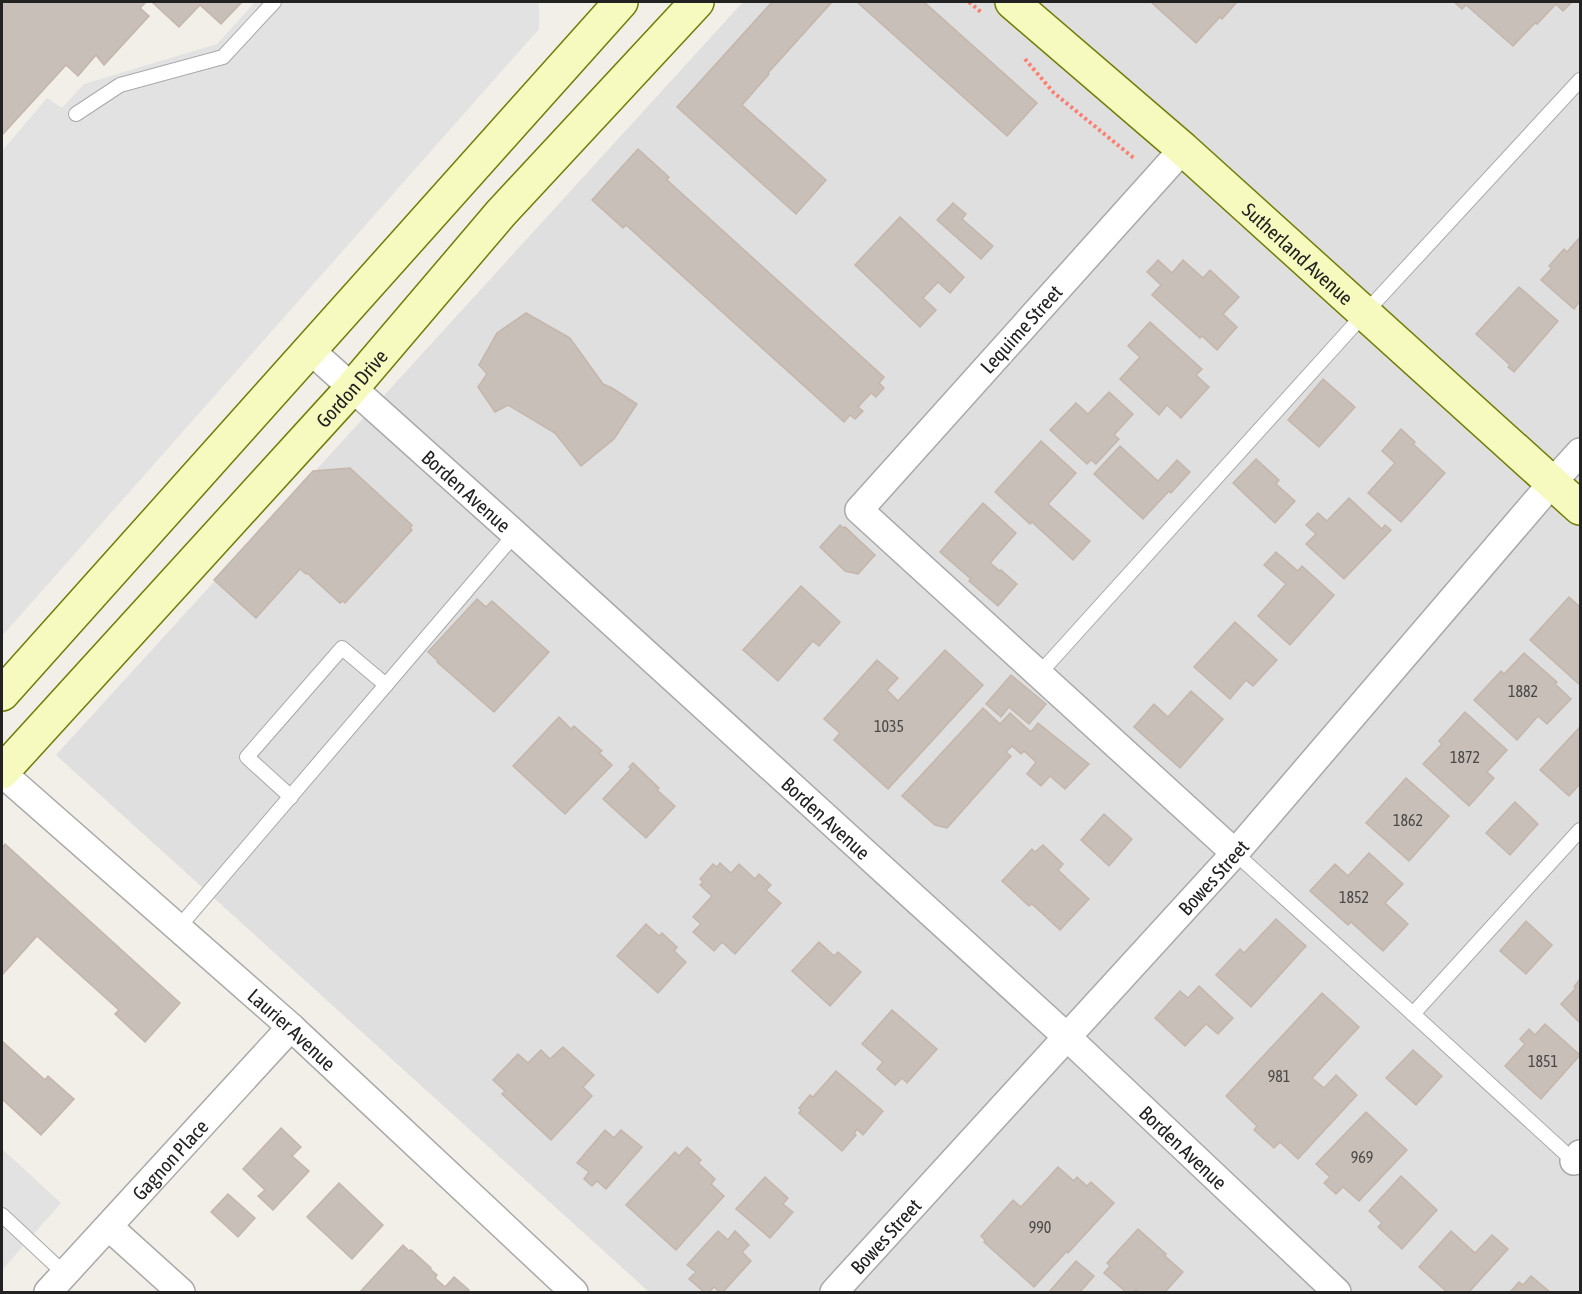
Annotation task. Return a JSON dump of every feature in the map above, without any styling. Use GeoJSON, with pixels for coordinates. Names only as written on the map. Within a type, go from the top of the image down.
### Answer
{"type":"FeatureCollection","features":[{"type":"Feature","properties":{"kind":"main road","name":"Gordon Drive"},"geometry":{"type":"LineString","coordinates":[[2,772],[352,388],[501,213],[696,2]]}},
{"type":"Feature","properties":{"kind":"main road","name":"Sutherland Avenue"},"geometry":{"type":"LineString","coordinates":[[1012,2],[1183,149],[1581,508]]}},
{"type":"Feature","properties":{"kind":"main road"},"geometry":{"type":"LineString","coordinates":[[2,694],[616,6]]}},
{"type":"Feature","properties":{"kind":"street","name":"Lequime Street"},"geometry":{"type":"LineString","coordinates":[[1039,674],[859,510],[1183,149]]}},
{"type":"Feature","properties":{"kind":"street","name":"Borden Avenue"},"geometry":{"type":"LineString","coordinates":[[309,349],[1067,1037],[1337,1293]]}},
{"type":"Feature","properties":{"kind":"street","name":"Bowes Street"},"geometry":{"type":"LineString","coordinates":[[834,1293],[1235,853],[1581,452]]}},
{"type":"Feature","properties":{"kind":"street"},"geometry":{"type":"LineString","coordinates":[[1039,674],[1235,853]]}},
{"type":"Feature","properties":{"kind":"street","name":"Laurier Avenue"},"geometry":{"type":"LineString","coordinates":[[2,772],[291,1027],[574,1293]]}},
{"type":"Feature","properties":{"kind":"street","name":"Gagnon Place"},"geometry":{"type":"LineString","coordinates":[[57,1283],[291,1027]]}},
{"type":"Feature","properties":{"kind":"street"},"geometry":{"type":"LineString","coordinates":[[109,1227],[181,1293]]}},
{"type":"Feature","properties":{"kind":"lane"},"geometry":{"type":"LineString","coordinates":[[76,114],[120,85],[223,57],[274,2]]}},
{"type":"Feature","properties":{"kind":"lane"},"geometry":{"type":"LineString","coordinates":[[1039,674],[1364,314],[1581,80]]}},
{"type":"Feature","properties":{"kind":"lane"},"geometry":{"type":"LineString","coordinates":[[179,927],[515,534]]}},
{"type":"Feature","properties":{"kind":"lane"},"geometry":{"type":"LineString","coordinates":[[291,797],[247,757],[342,648],[386,685]]}},
{"type":"Feature","properties":{"kind":"lane"},"geometry":{"type":"LineString","coordinates":[[1413,1014],[1581,830]]}},
{"type":"Feature","properties":{"kind":"lane"},"geometry":{"type":"LineString","coordinates":[[1235,853],[1578,1161]]}},
{"type":"Feature","properties":{"kind":"lane"},"geometry":{"type":"LineString","coordinates":[[2,1215],[57,1283]]}},
{"type":"Feature","properties":{"kind":"shaded area"},"geometry":{"type":"Polygon","coordinates":[[[255,2],[539,2],[539,29],[2,636],[2,151],[47,98],[62,108],[84,84],[217,44],[255,2]]]}},
{"type":"Feature","properties":{"kind":"shaded area"},"geometry":{"type":"Polygon","coordinates":[[[743,2],[1580,2],[1580,1292],[649,1292],[56,755],[743,2]]]}},
{"type":"Feature","properties":{"kind":"shaded area"},"geometry":{"type":"Polygon","coordinates":[[[2,1149],[61,1203],[2,1270],[2,1149]]]}},
{"type":"Feature","properties":{"kind":"building"},"geometry":{"type":"Polygon","coordinates":[[[2,2],[146,2],[140,8],[149,16],[104,65],[96,55],[78,76],[66,65],[2,135],[2,2]]]}},
{"type":"Feature","properties":{"kind":"building"},"geometry":{"type":"Polygon","coordinates":[[[152,2],[242,2],[221,24],[200,5],[179,27],[152,2]]]}},
{"type":"Feature","properties":{"kind":"building"},"geometry":{"type":"Polygon","coordinates":[[[772,2],[832,2],[742,105],[826,180],[796,214],[677,107],[772,2]]]}},
{"type":"Feature","properties":{"kind":"building"},"geometry":{"type":"Polygon","coordinates":[[[857,2],[924,2],[1037,103],[1007,136],[857,2]]]}},
{"type":"Feature","properties":{"kind":"building"},"geometry":{"type":"Polygon","coordinates":[[[1151,2],[1237,2],[1196,43],[1151,2]]]}},
{"type":"Feature","properties":{"kind":"building"},"geometry":{"type":"Polygon","coordinates":[[[1454,2],[1572,2],[1563,11],[1556,4],[1513,46],[1466,5],[1462,9],[1454,2]]]}},
{"type":"Feature","properties":{"kind":"building"},"geometry":{"type":"Polygon","coordinates":[[[638,149],[669,177],[667,180],[884,377],[879,383],[884,388],[876,397],[871,393],[858,407],[863,411],[855,419],[850,415],[844,422],[626,225],[623,228],[592,200],[638,149]]]}},
{"type":"Feature","properties":{"kind":"building"},"geometry":{"type":"Polygon","coordinates":[[[953,203],[966,214],[962,219],[993,246],[981,259],[937,220],[953,203]]]}},
{"type":"Feature","properties":{"kind":"building"},"geometry":{"type":"Polygon","coordinates":[[[900,217],[964,277],[950,293],[938,282],[923,298],[936,310],[920,327],[855,265],[900,217]]]}},
{"type":"Feature","properties":{"kind":"building"},"geometry":{"type":"Polygon","coordinates":[[[1580,237],[1580,301],[1574,309],[1541,280],[1552,268],[1549,266],[1564,249],[1567,252],[1580,237]]]}},
{"type":"Feature","properties":{"kind":"building"},"geometry":{"type":"Polygon","coordinates":[[[1158,260],[1172,273],[1183,260],[1203,278],[1210,270],[1239,297],[1223,314],[1237,327],[1217,350],[1202,336],[1200,338],[1152,295],[1161,285],[1147,272],[1158,260]]]}},
{"type":"Feature","properties":{"kind":"building"},"geometry":{"type":"Polygon","coordinates":[[[1519,287],[1558,321],[1514,372],[1508,367],[1510,365],[1476,334],[1519,287]]]}},
{"type":"Feature","properties":{"kind":"building"},"geometry":{"type":"Polygon","coordinates":[[[526,313],[570,338],[603,384],[637,404],[614,439],[581,466],[555,433],[508,405],[495,412],[478,387],[487,374],[479,365],[497,333],[526,313]]]}},
{"type":"Feature","properties":{"kind":"building"},"geometry":{"type":"Polygon","coordinates":[[[1150,322],[1202,369],[1196,375],[1209,387],[1181,418],[1167,405],[1159,415],[1120,379],[1140,357],[1128,346],[1150,322]]]}},
{"type":"Feature","properties":{"kind":"building"},"geometry":{"type":"Polygon","coordinates":[[[1323,379],[1355,407],[1319,447],[1288,420],[1323,379]]]}},
{"type":"Feature","properties":{"kind":"building"},"geometry":{"type":"Polygon","coordinates":[[[1109,392],[1133,414],[1114,435],[1119,439],[1096,464],[1091,460],[1087,464],[1050,430],[1076,403],[1088,414],[1109,392]]]}},
{"type":"Feature","properties":{"kind":"building"},"geometry":{"type":"Polygon","coordinates":[[[1401,429],[1415,442],[1413,444],[1445,473],[1401,522],[1368,493],[1395,463],[1382,451],[1401,429]]]}},
{"type":"Feature","properties":{"kind":"building"},"geometry":{"type":"Polygon","coordinates":[[[1041,441],[1076,473],[1048,504],[1090,541],[1073,560],[995,492],[1041,441]]]}},
{"type":"Feature","properties":{"kind":"building"},"geometry":{"type":"Polygon","coordinates":[[[1120,446],[1158,481],[1177,460],[1190,472],[1143,519],[1094,474],[1120,446]]]}},
{"type":"Feature","properties":{"kind":"building"},"geometry":{"type":"Polygon","coordinates":[[[1256,459],[1279,480],[1276,484],[1295,501],[1275,523],[1233,483],[1256,459]]]}},
{"type":"Feature","properties":{"kind":"building"},"geometry":{"type":"Polygon","coordinates":[[[350,468],[412,525],[410,528],[412,530],[345,603],[343,601],[340,603],[300,569],[256,618],[214,580],[313,471],[350,468]]]}},
{"type":"Feature","properties":{"kind":"building"},"geometry":{"type":"Polygon","coordinates":[[[1349,498],[1382,529],[1385,525],[1391,530],[1344,579],[1306,544],[1316,534],[1306,525],[1318,513],[1327,521],[1349,498]]]}},
{"type":"Feature","properties":{"kind":"building"},"geometry":{"type":"Polygon","coordinates":[[[983,503],[1016,533],[990,563],[1017,584],[998,606],[940,552],[983,503]]]}},
{"type":"Feature","properties":{"kind":"building"},"geometry":{"type":"Polygon","coordinates":[[[840,525],[875,555],[858,574],[845,571],[820,547],[840,525]]]}},
{"type":"Feature","properties":{"kind":"building"},"geometry":{"type":"Polygon","coordinates":[[[1276,552],[1298,571],[1302,566],[1334,595],[1290,645],[1258,616],[1286,584],[1264,565],[1276,552]]]}},
{"type":"Feature","properties":{"kind":"building"},"geometry":{"type":"Polygon","coordinates":[[[801,586],[840,622],[819,646],[813,641],[778,681],[743,650],[801,586]]]}},
{"type":"Feature","properties":{"kind":"building"},"geometry":{"type":"Polygon","coordinates":[[[1569,597],[1580,607],[1580,685],[1530,640],[1569,597]]]}},
{"type":"Feature","properties":{"kind":"building"},"geometry":{"type":"Polygon","coordinates":[[[477,599],[486,607],[492,601],[549,652],[494,712],[428,652],[477,599]]]}},
{"type":"Feature","properties":{"kind":"building"},"geometry":{"type":"Polygon","coordinates":[[[1235,622],[1277,660],[1253,686],[1246,680],[1230,699],[1194,667],[1235,622]]]}},
{"type":"Feature","properties":{"kind":"building"},"geometry":{"type":"Polygon","coordinates":[[[945,650],[983,685],[888,789],[834,740],[840,733],[824,719],[877,660],[898,678],[887,690],[898,701],[945,650]]]}},
{"type":"Feature","properties":{"kind":"building"},"geometry":{"type":"Polygon","coordinates":[[[1524,653],[1557,682],[1555,684],[1571,699],[1547,724],[1538,716],[1517,740],[1474,700],[1501,671],[1504,674],[1524,653]]]}},
{"type":"Feature","properties":{"kind":"building"},"geometry":{"type":"Polygon","coordinates":[[[1011,675],[1046,704],[1029,724],[1009,707],[1001,717],[986,704],[1011,675]]]}},
{"type":"Feature","properties":{"kind":"building"},"geometry":{"type":"Polygon","coordinates":[[[1191,691],[1223,719],[1180,768],[1134,727],[1154,704],[1168,717],[1191,691]]]}},
{"type":"Feature","properties":{"kind":"building"},"geometry":{"type":"Polygon","coordinates":[[[983,708],[1000,724],[1010,713],[1031,732],[1038,723],[1089,764],[1065,789],[1050,776],[1041,786],[1027,774],[1036,762],[1024,751],[1021,754],[1012,746],[1006,752],[1011,756],[947,828],[935,825],[902,796],[983,708]]]}},
{"type":"Feature","properties":{"kind":"building"},"geometry":{"type":"Polygon","coordinates":[[[1465,712],[1507,750],[1487,772],[1494,778],[1469,806],[1423,764],[1442,744],[1439,741],[1465,712]]]}},
{"type":"Feature","properties":{"kind":"building"},"geometry":{"type":"Polygon","coordinates":[[[559,717],[571,729],[574,726],[602,751],[599,753],[612,765],[565,814],[513,766],[559,717]]]}},
{"type":"Feature","properties":{"kind":"building"},"geometry":{"type":"Polygon","coordinates":[[[1580,727],[1580,784],[1569,796],[1540,770],[1580,727]]]}},
{"type":"Feature","properties":{"kind":"building"},"geometry":{"type":"Polygon","coordinates":[[[633,763],[675,806],[646,838],[603,799],[631,769],[629,767],[633,763]]]}},
{"type":"Feature","properties":{"kind":"building"},"geometry":{"type":"Polygon","coordinates":[[[1406,778],[1449,816],[1409,861],[1366,823],[1406,778]]]}},
{"type":"Feature","properties":{"kind":"building"},"geometry":{"type":"Polygon","coordinates":[[[1515,802],[1538,824],[1510,855],[1486,833],[1515,802]]]}},
{"type":"Feature","properties":{"kind":"building"},"geometry":{"type":"Polygon","coordinates":[[[1104,814],[1132,839],[1109,866],[1081,840],[1104,814]]]}},
{"type":"Feature","properties":{"kind":"building"},"geometry":{"type":"Polygon","coordinates":[[[5,844],[180,1003],[145,1042],[115,1014],[119,1010],[37,936],[2,975],[2,848],[5,844]]]}},
{"type":"Feature","properties":{"kind":"building"},"geometry":{"type":"Polygon","coordinates":[[[1043,845],[1063,864],[1058,870],[1089,899],[1060,930],[1002,881],[1032,849],[1035,852],[1043,845]]]}},
{"type":"Feature","properties":{"kind":"building"},"geometry":{"type":"Polygon","coordinates":[[[1369,853],[1403,884],[1385,903],[1408,924],[1383,951],[1351,922],[1348,925],[1310,891],[1335,864],[1348,876],[1369,853]]]}},
{"type":"Feature","properties":{"kind":"building"},"geometry":{"type":"Polygon","coordinates":[[[720,863],[731,873],[739,864],[755,879],[759,874],[771,885],[766,890],[781,903],[735,954],[722,942],[714,951],[693,932],[701,924],[693,917],[712,896],[700,885],[703,882],[700,879],[713,864],[717,867],[720,863]]]}},
{"type":"Feature","properties":{"kind":"building"},"geometry":{"type":"Polygon","coordinates":[[[1276,919],[1306,946],[1251,1007],[1216,975],[1240,949],[1244,953],[1276,919]]]}},
{"type":"Feature","properties":{"kind":"building"},"geometry":{"type":"Polygon","coordinates":[[[1526,921],[1552,945],[1526,974],[1500,951],[1526,921]]]}},
{"type":"Feature","properties":{"kind":"building"},"geometry":{"type":"Polygon","coordinates":[[[646,924],[659,936],[662,933],[677,947],[674,951],[686,962],[658,993],[617,956],[646,924]]]}},
{"type":"Feature","properties":{"kind":"building"},"geometry":{"type":"Polygon","coordinates":[[[819,942],[834,956],[838,952],[861,972],[830,1006],[792,971],[819,942]]]}},
{"type":"Feature","properties":{"kind":"building"},"geometry":{"type":"Polygon","coordinates":[[[1580,979],[1580,1023],[1561,1004],[1576,988],[1574,987],[1580,979]]]}},
{"type":"Feature","properties":{"kind":"building"},"geometry":{"type":"Polygon","coordinates":[[[1199,986],[1233,1018],[1218,1034],[1206,1024],[1185,1046],[1155,1018],[1180,991],[1188,998],[1199,986]]]}},
{"type":"Feature","properties":{"kind":"building"},"geometry":{"type":"Polygon","coordinates":[[[1322,993],[1359,1027],[1312,1078],[1324,1088],[1336,1075],[1357,1095],[1298,1159],[1280,1142],[1274,1148],[1254,1130],[1257,1126],[1226,1096],[1322,993]]]}},
{"type":"Feature","properties":{"kind":"building"},"geometry":{"type":"Polygon","coordinates":[[[892,1010],[937,1049],[907,1083],[902,1078],[895,1085],[877,1069],[883,1062],[862,1044],[892,1010]]]}},
{"type":"Feature","properties":{"kind":"building"},"geometry":{"type":"Polygon","coordinates":[[[1545,1024],[1580,1055],[1541,1099],[1505,1066],[1525,1044],[1520,1039],[1529,1029],[1535,1035],[1545,1024]]]}},
{"type":"Feature","properties":{"kind":"building"},"geometry":{"type":"Polygon","coordinates":[[[2,1041],[45,1080],[48,1076],[74,1099],[41,1135],[2,1099],[2,1041]]]}},
{"type":"Feature","properties":{"kind":"building"},"geometry":{"type":"Polygon","coordinates":[[[563,1047],[594,1075],[583,1087],[592,1096],[551,1140],[502,1094],[505,1091],[493,1080],[518,1054],[528,1063],[541,1050],[550,1059],[563,1047]]]}},
{"type":"Feature","properties":{"kind":"building"},"geometry":{"type":"Polygon","coordinates":[[[1413,1050],[1442,1076],[1416,1105],[1386,1078],[1413,1050]]]}},
{"type":"Feature","properties":{"kind":"building"},"geometry":{"type":"Polygon","coordinates":[[[836,1071],[883,1111],[863,1135],[857,1129],[854,1134],[856,1135],[842,1151],[799,1113],[801,1110],[799,1108],[810,1095],[813,1097],[836,1071]]]}},
{"type":"Feature","properties":{"kind":"building"},"geometry":{"type":"Polygon","coordinates":[[[1366,1112],[1407,1150],[1359,1201],[1343,1187],[1336,1194],[1324,1183],[1330,1177],[1316,1164],[1366,1112]]]}},
{"type":"Feature","properties":{"kind":"building"},"geometry":{"type":"Polygon","coordinates":[[[281,1128],[301,1147],[292,1156],[309,1171],[273,1210],[258,1196],[265,1190],[243,1169],[281,1128]]]}},
{"type":"Feature","properties":{"kind":"building"},"geometry":{"type":"Polygon","coordinates":[[[605,1130],[614,1138],[621,1130],[642,1147],[606,1189],[597,1181],[592,1186],[584,1179],[589,1172],[577,1163],[605,1130]]]}},
{"type":"Feature","properties":{"kind":"building"},"geometry":{"type":"Polygon","coordinates":[[[687,1147],[701,1160],[698,1163],[715,1179],[711,1184],[724,1196],[676,1250],[626,1205],[675,1152],[679,1156],[687,1147]]]}},
{"type":"Feature","properties":{"kind":"building"},"geometry":{"type":"Polygon","coordinates":[[[1058,1167],[1074,1181],[1077,1177],[1087,1186],[1091,1182],[1114,1203],[1034,1287],[984,1242],[981,1236],[1013,1200],[1021,1207],[1058,1167]]]}},
{"type":"Feature","properties":{"kind":"building"},"geometry":{"type":"Polygon","coordinates":[[[1401,1176],[1437,1210],[1402,1249],[1378,1227],[1382,1223],[1369,1211],[1401,1176]]]}},
{"type":"Feature","properties":{"kind":"building"},"geometry":{"type":"Polygon","coordinates":[[[765,1177],[788,1198],[783,1204],[793,1212],[770,1238],[736,1209],[765,1177]]]}},
{"type":"Feature","properties":{"kind":"building"},"geometry":{"type":"Polygon","coordinates":[[[339,1183],[383,1225],[352,1259],[307,1217],[339,1183]]]}},
{"type":"Feature","properties":{"kind":"building"},"geometry":{"type":"Polygon","coordinates":[[[228,1194],[255,1218],[238,1237],[211,1212],[228,1194]]]}},
{"type":"Feature","properties":{"kind":"building"},"geometry":{"type":"Polygon","coordinates":[[[1138,1229],[1183,1272],[1165,1292],[1136,1290],[1126,1292],[1104,1273],[1110,1266],[1107,1263],[1138,1229]]]}},
{"type":"Feature","properties":{"kind":"building"},"geometry":{"type":"Polygon","coordinates":[[[718,1231],[728,1240],[735,1231],[749,1245],[742,1252],[751,1261],[723,1292],[714,1287],[709,1292],[704,1292],[689,1279],[696,1272],[687,1265],[718,1231]]]}},
{"type":"Feature","properties":{"kind":"building"},"geometry":{"type":"Polygon","coordinates":[[[1451,1231],[1475,1253],[1492,1235],[1508,1249],[1469,1292],[1447,1292],[1419,1267],[1451,1231]]]}},
{"type":"Feature","properties":{"kind":"building"},"geometry":{"type":"Polygon","coordinates":[[[403,1245],[431,1268],[437,1275],[435,1278],[445,1287],[454,1277],[469,1290],[467,1292],[360,1292],[403,1245]]]}},
{"type":"Feature","properties":{"kind":"building"},"geometry":{"type":"Polygon","coordinates":[[[1076,1261],[1094,1276],[1080,1292],[1049,1292],[1076,1261]]]}},
{"type":"Feature","properties":{"kind":"building"},"geometry":{"type":"Polygon","coordinates":[[[1531,1276],[1550,1292],[1510,1292],[1519,1282],[1523,1285],[1531,1276]]]}}]}
